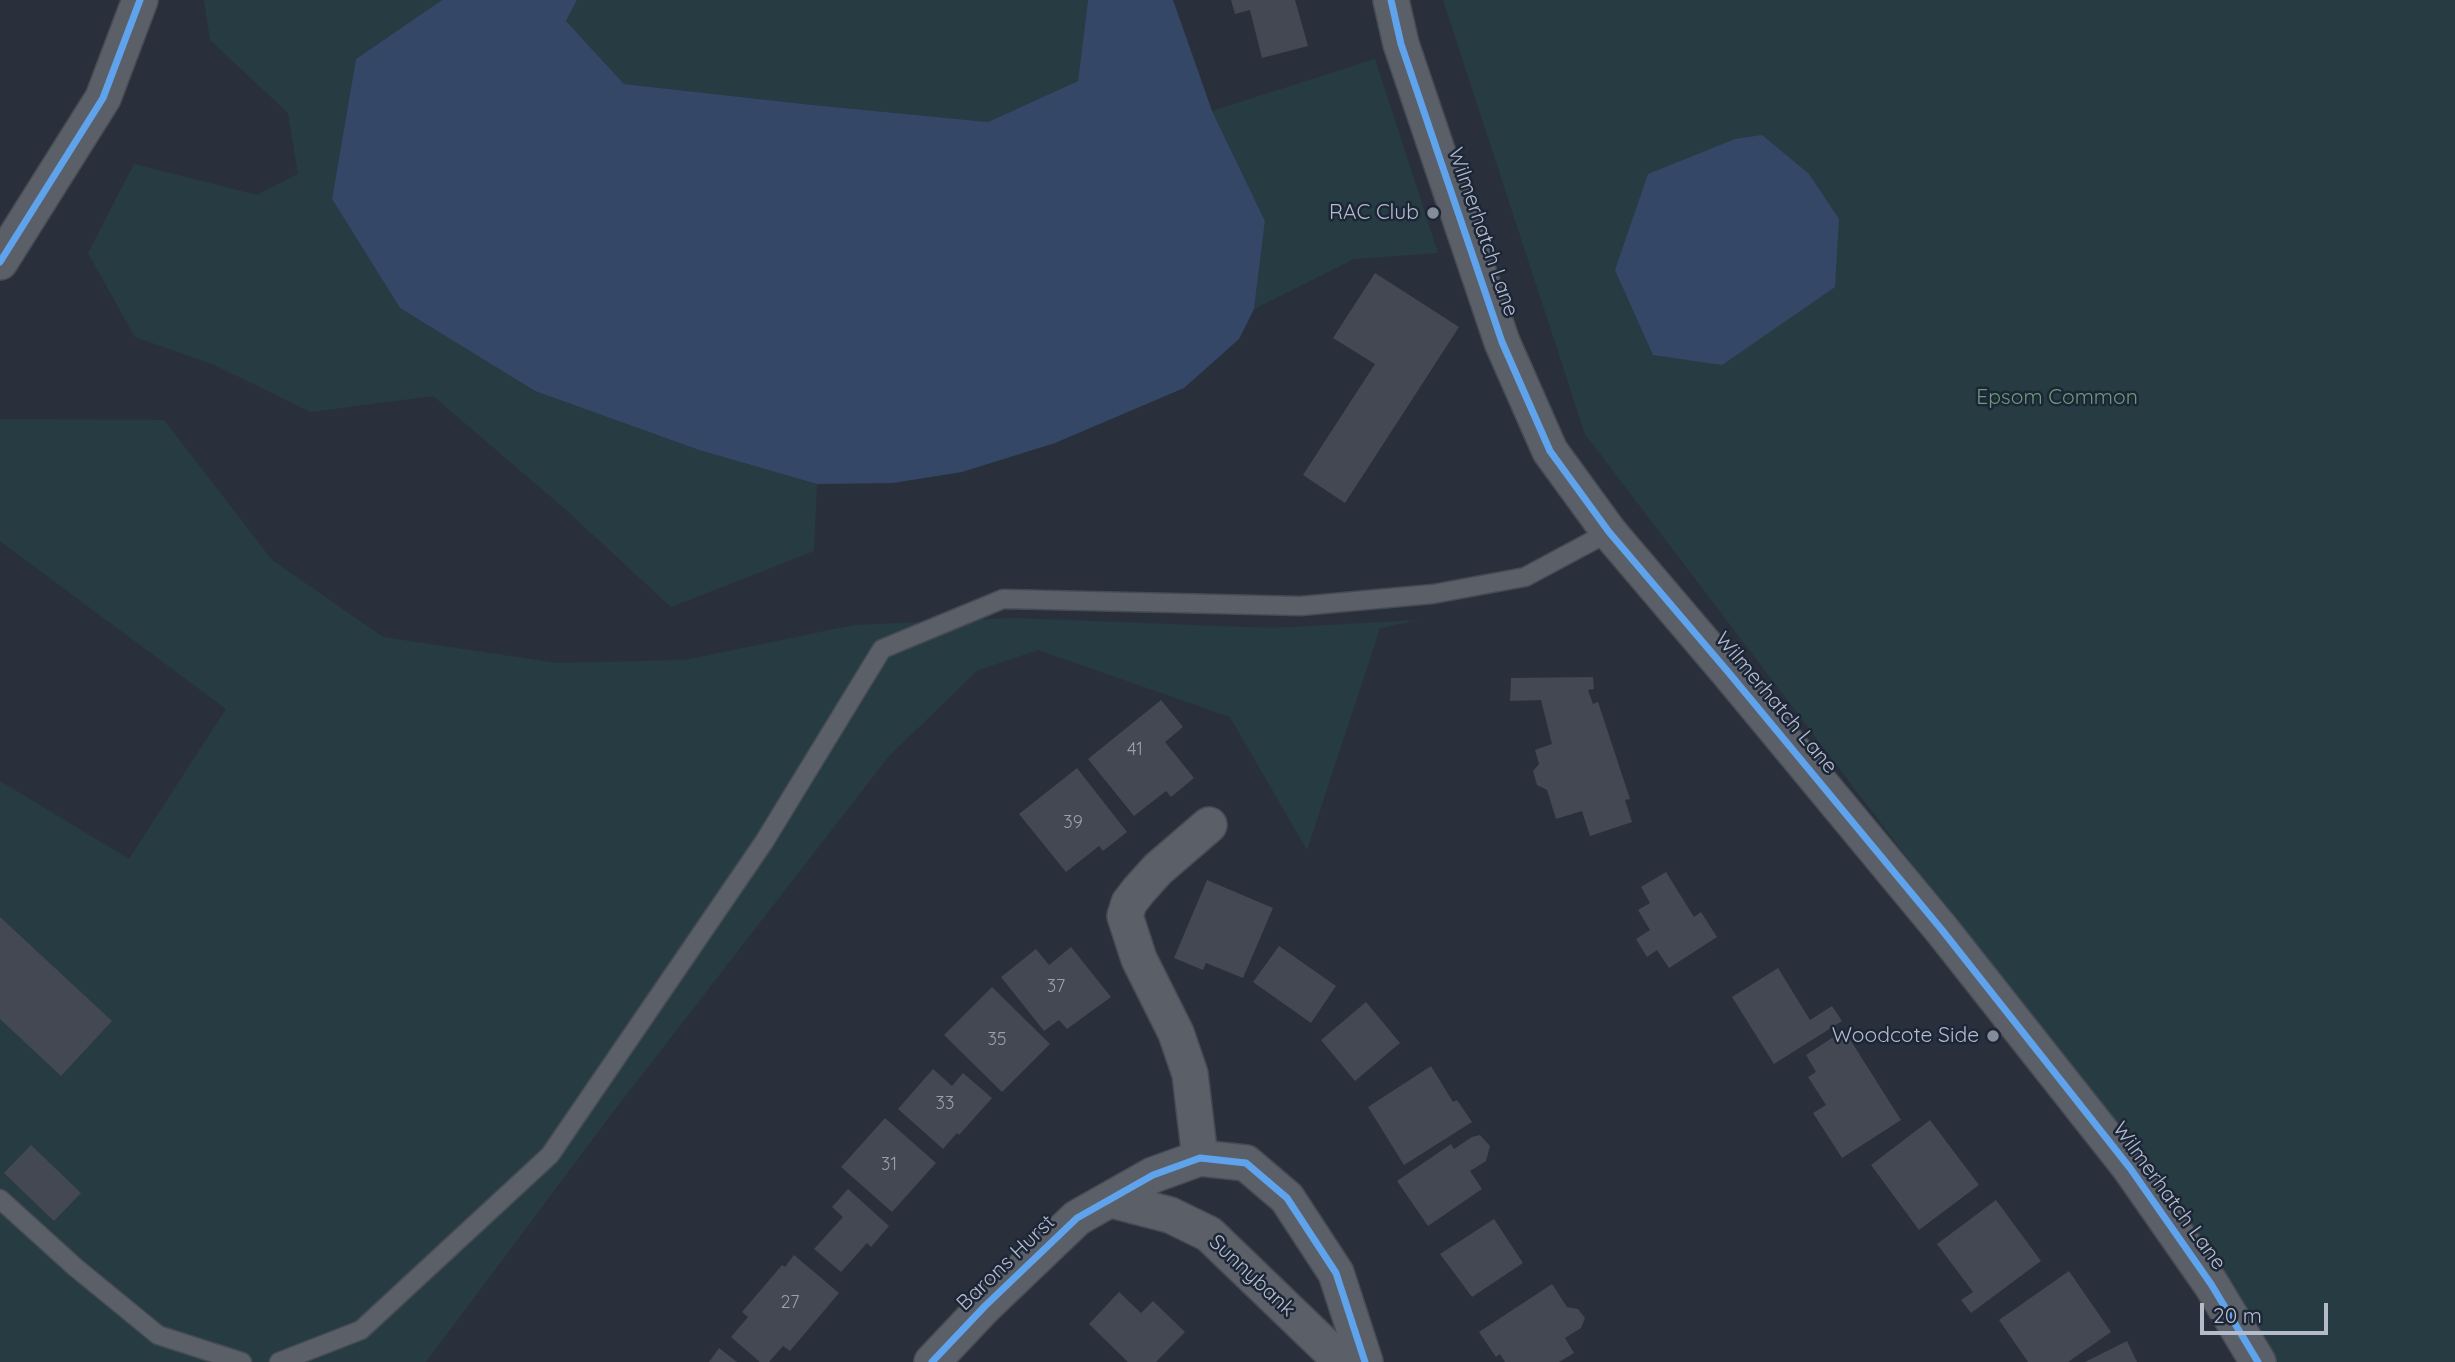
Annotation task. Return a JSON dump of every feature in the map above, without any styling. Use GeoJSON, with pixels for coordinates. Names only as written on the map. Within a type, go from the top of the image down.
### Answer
{"type":"FeatureCollection","features":[{"type":"Feature","properties":{"kind":"street"},"geometry":{"type":"LineString","coordinates":[[0,262],[103,98],[140,0]]}},
{"type":"Feature","properties":{"kind":"street","name":"Wilmerhatch Lane"},"geometry":{"type":"LineString","coordinates":[[1391,0],[1401,44],[1502,342],[1550,451],[1609,532],[1933,920],[2130,1168],[2211,1284],[2258,1362]]}},
{"type":"Feature","properties":{"kind":"street"},"geometry":{"type":"LineString","coordinates":[[1200,1158],[1189,1074],[1176,1033],[1139,959],[1125,916],[1129,903],[1158,869],[1209,825]]}},
{"type":"Feature","properties":{"kind":"street"},"geometry":{"type":"LineString","coordinates":[[1112,1200],[1153,1175],[1200,1158],[1246,1163],[1287,1198],[1336,1273],[1365,1362]]}},
{"type":"Feature","properties":{"kind":"street","name":"Barons Hurst"},"geometry":{"type":"LineString","coordinates":[[932,1362],[985,1306],[1077,1218],[1112,1200]]}},
{"type":"Feature","properties":{"kind":"street","name":"Sunnybank"},"geometry":{"type":"LineString","coordinates":[[1112,1200],[1170,1215],[1209,1234],[1342,1362]]}},
{"type":"Feature","properties":{"kind":"lane"},"geometry":{"type":"LineString","coordinates":[[279,1362],[361,1330],[550,1155],[764,842],[882,649],[1003,599],[1301,606],[1433,594],[1525,577],[1609,532]]}},
{"type":"Feature","properties":{"kind":"lane"},"geometry":{"type":"LineString","coordinates":[[0,1199],[75,1267],[158,1335],[242,1362]]}},
{"type":"Feature","properties":{"kind":"green space"},"geometry":{"type":"Polygon","coordinates":[[[204,0],[442,0],[356,59],[332,199],[400,308],[535,391],[699,450],[817,484],[814,551],[671,607],[565,509],[433,396],[311,412],[212,364],[135,337],[88,253],[134,164],[257,195],[298,174],[288,113],[210,40],[204,0]]]}},
{"type":"Feature","properties":{"kind":"green space"},"geometry":{"type":"Polygon","coordinates":[[[577,0],[1088,0],[1078,81],[988,122],[624,84],[566,21],[577,0]]]}},
{"type":"Feature","properties":{"kind":"green space","name":"Epsom Common"},"geometry":{"type":"Polygon","coordinates":[[[1443,0],[2455,0],[2455,1362],[2270,1362],[2112,1127],[1585,434],[1443,0]]]}},
{"type":"Feature","properties":{"kind":"green space"},"geometry":{"type":"Polygon","coordinates":[[[1375,59],[1438,253],[1354,259],[1254,309],[1265,221],[1212,111],[1375,59]]]}},
{"type":"Feature","properties":{"kind":"green space"},"geometry":{"type":"Polygon","coordinates":[[[0,419],[164,420],[272,560],[383,637],[557,663],[685,660],[854,625],[1013,618],[1272,628],[1420,620],[1380,628],[1307,850],[1230,717],[1038,650],[978,670],[889,756],[613,1112],[426,1362],[0,1362],[0,781],[129,859],[226,709],[0,541],[0,419]]]}},
{"type":"Feature","properties":{"kind":"water"},"geometry":{"type":"Polygon","coordinates":[[[442,0],[577,0],[566,21],[624,84],[988,122],[1078,81],[1088,0],[1173,0],[1212,111],[1265,221],[1254,309],[1239,339],[1184,388],[1055,443],[962,472],[893,483],[817,484],[699,450],[535,391],[400,308],[332,199],[356,59],[442,0]]]}},
{"type":"Feature","properties":{"kind":"water"},"geometry":{"type":"Polygon","coordinates":[[[1762,135],[1809,174],[1839,219],[1835,287],[1722,365],[1653,355],[1615,270],[1648,174],[1735,139],[1762,135]]]}},
{"type":"Feature","properties":{"kind":"building"},"geometry":{"type":"Polygon","coordinates":[[[1231,0],[1295,0],[1308,46],[1262,58],[1250,10],[1235,14],[1231,0]]]}},
{"type":"Feature","properties":{"kind":"building"},"geometry":{"type":"Polygon","coordinates":[[[1375,273],[1459,327],[1345,503],[1303,475],[1375,364],[1333,338],[1375,273]]]}},
{"type":"Feature","properties":{"kind":"building"},"geometry":{"type":"Polygon","coordinates":[[[1593,677],[1594,689],[1588,690],[1593,704],[1598,702],[1630,799],[1625,800],[1632,822],[1590,836],[1582,811],[1556,819],[1547,790],[1537,785],[1533,771],[1539,764],[1535,750],[1552,744],[1541,700],[1510,701],[1511,678],[1593,677]]]}},
{"type":"Feature","properties":{"kind":"building"},"geometry":{"type":"Polygon","coordinates":[[[1161,700],[1183,727],[1165,742],[1194,778],[1171,797],[1166,791],[1134,816],[1088,759],[1161,700]]]}},
{"type":"Feature","properties":{"kind":"building"},"geometry":{"type":"Polygon","coordinates":[[[1077,768],[1127,832],[1103,851],[1099,846],[1066,872],[1019,814],[1077,768]]]}},
{"type":"Feature","properties":{"kind":"building"},"geometry":{"type":"Polygon","coordinates":[[[1666,872],[1694,917],[1701,912],[1717,937],[1669,968],[1657,950],[1647,957],[1636,939],[1650,930],[1638,910],[1650,903],[1641,887],[1666,872]]]}},
{"type":"Feature","properties":{"kind":"building"},"geometry":{"type":"Polygon","coordinates":[[[1207,880],[1273,908],[1243,978],[1206,963],[1203,970],[1174,958],[1207,880]]]}},
{"type":"Feature","properties":{"kind":"building"},"geometry":{"type":"Polygon","coordinates":[[[0,917],[112,1021],[61,1076],[0,1019],[0,917]]]}},
{"type":"Feature","properties":{"kind":"building"},"geometry":{"type":"Polygon","coordinates":[[[1279,946],[1336,986],[1311,1023],[1253,982],[1279,946]]]}},
{"type":"Feature","properties":{"kind":"building"},"geometry":{"type":"Polygon","coordinates":[[[1071,947],[1111,997],[1067,1029],[1059,1020],[1044,1031],[1001,977],[1036,949],[1049,965],[1071,947]]]}},
{"type":"Feature","properties":{"kind":"building"},"geometry":{"type":"Polygon","coordinates":[[[1778,968],[1810,1020],[1832,1006],[1842,1021],[1774,1064],[1732,997],[1778,968]]]}},
{"type":"Feature","properties":{"kind":"building"},"geometry":{"type":"Polygon","coordinates":[[[992,987],[1050,1044],[1002,1092],[944,1035],[992,987]]]}},
{"type":"Feature","properties":{"kind":"building"},"geometry":{"type":"Polygon","coordinates":[[[1366,1002],[1400,1043],[1355,1081],[1321,1040],[1366,1002]]]}},
{"type":"Feature","properties":{"kind":"building"},"geometry":{"type":"Polygon","coordinates":[[[1844,1030],[1901,1120],[1842,1158],[1813,1113],[1826,1105],[1808,1077],[1816,1072],[1806,1055],[1844,1030]]]}},
{"type":"Feature","properties":{"kind":"building"},"geometry":{"type":"Polygon","coordinates":[[[1431,1066],[1453,1102],[1457,1100],[1472,1122],[1404,1165],[1368,1107],[1431,1066]]]}},
{"type":"Feature","properties":{"kind":"building"},"geometry":{"type":"Polygon","coordinates":[[[933,1069],[952,1086],[963,1073],[992,1098],[943,1149],[898,1109],[933,1069]]]}},
{"type":"Feature","properties":{"kind":"building"},"geometry":{"type":"Polygon","coordinates":[[[885,1118],[936,1163],[892,1212],[841,1167],[885,1118]]]}},
{"type":"Feature","properties":{"kind":"building"},"geometry":{"type":"Polygon","coordinates":[[[1930,1120],[1979,1185],[1919,1230],[1871,1165],[1930,1120]]]}},
{"type":"Feature","properties":{"kind":"building"},"geometry":{"type":"Polygon","coordinates":[[[1480,1135],[1490,1146],[1486,1161],[1470,1171],[1482,1189],[1428,1226],[1397,1181],[1451,1144],[1454,1149],[1480,1135]]]}},
{"type":"Feature","properties":{"kind":"building"},"geometry":{"type":"Polygon","coordinates":[[[31,1145],[81,1193],[54,1221],[4,1173],[31,1145]]]}},
{"type":"Feature","properties":{"kind":"building"},"geometry":{"type":"Polygon","coordinates":[[[848,1189],[889,1226],[871,1247],[867,1243],[841,1272],[814,1249],[843,1217],[832,1207],[848,1189]]]}},
{"type":"Feature","properties":{"kind":"building"},"geometry":{"type":"Polygon","coordinates":[[[1996,1200],[2041,1261],[1971,1313],[1961,1300],[1973,1292],[1937,1244],[1996,1200]]]}},
{"type":"Feature","properties":{"kind":"building"},"geometry":{"type":"Polygon","coordinates":[[[1494,1219],[1523,1263],[1472,1297],[1440,1254],[1494,1219]]]}},
{"type":"Feature","properties":{"kind":"building"},"geometry":{"type":"Polygon","coordinates":[[[794,1255],[839,1293],[790,1351],[783,1346],[769,1362],[760,1362],[731,1337],[748,1317],[742,1312],[782,1265],[785,1267],[794,1255]]]}},
{"type":"Feature","properties":{"kind":"building"},"geometry":{"type":"Polygon","coordinates":[[[2069,1271],[2111,1332],[2068,1362],[2028,1362],[1999,1320],[2069,1271]]]}},
{"type":"Feature","properties":{"kind":"building"},"geometry":{"type":"Polygon","coordinates":[[[1552,1284],[1567,1307],[1578,1309],[1585,1318],[1581,1328],[1565,1338],[1574,1353],[1559,1362],[1505,1362],[1500,1354],[1496,1357],[1479,1332],[1552,1284]]]}},
{"type":"Feature","properties":{"kind":"building"},"geometry":{"type":"Polygon","coordinates":[[[1119,1292],[1141,1313],[1153,1301],[1185,1332],[1156,1362],[1128,1362],[1089,1324],[1119,1292]]]}},
{"type":"Feature","properties":{"kind":"building"},"geometry":{"type":"Polygon","coordinates":[[[2127,1341],[2137,1362],[2085,1362],[2127,1341]]]}},
{"type":"Feature","properties":{"kind":"building"},"geometry":{"type":"Polygon","coordinates":[[[719,1348],[737,1362],[709,1362],[719,1348]]]}},
{"type":"Feature","properties":{"kind":"cycle path"},"geometry":{"type":"LineString","coordinates":[[0,262],[103,98],[140,0]]}},
{"type":"Feature","properties":{"kind":"cycle path"},"geometry":{"type":"LineString","coordinates":[[1391,0],[1401,44],[1502,342],[1550,451],[1609,532],[1942,930],[2130,1168],[2211,1284],[2258,1362]]}},
{"type":"Feature","properties":{"kind":"cycle path"},"geometry":{"type":"LineString","coordinates":[[932,1362],[985,1306],[1077,1218],[1153,1175],[1200,1158],[1246,1163],[1287,1198],[1336,1273],[1365,1362]]}},
{"type":"Feature","properties":{"kind":"place","name":"RAC Club"},"geometry":{"type":"Point","coordinates":[1433,213]}},
{"type":"Feature","properties":{"kind":"place","name":"Woodcote Side"},"geometry":{"type":"Point","coordinates":[1993,1036]}}]}
